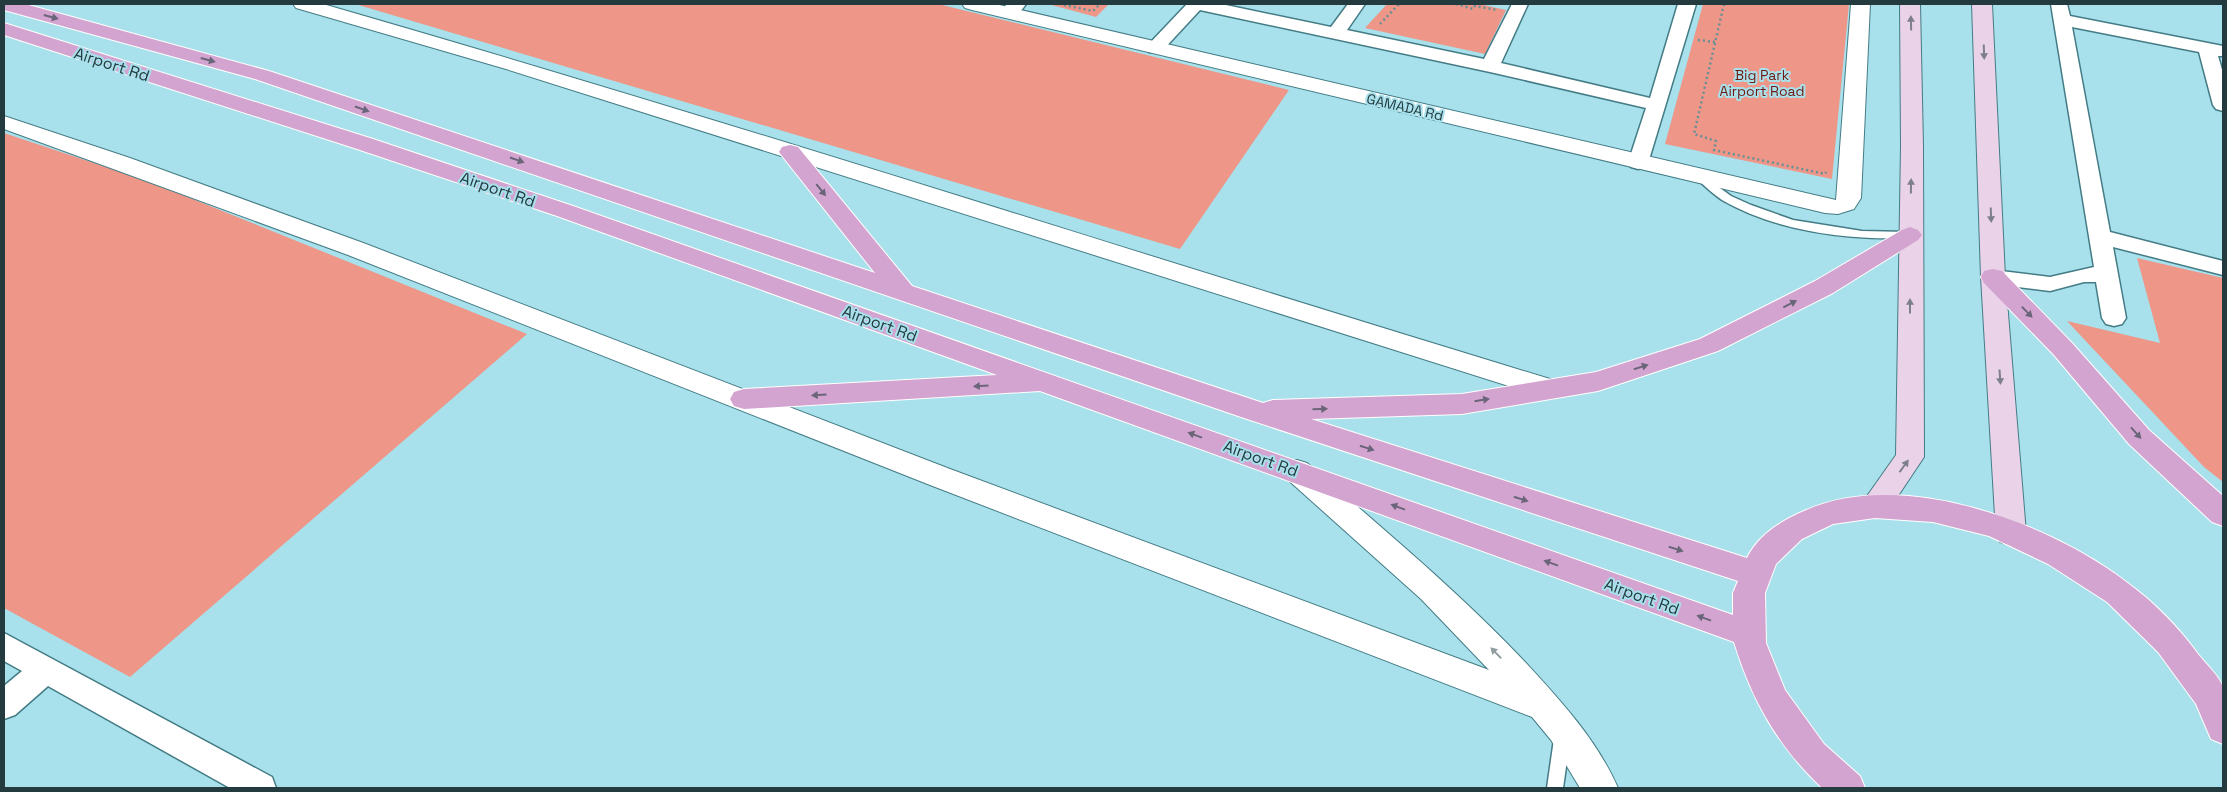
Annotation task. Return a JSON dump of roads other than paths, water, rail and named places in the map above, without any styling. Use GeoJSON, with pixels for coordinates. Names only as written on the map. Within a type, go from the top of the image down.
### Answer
{"type":"FeatureCollection","features":[{"type":"Feature","properties":{"kind":"main road"},"geometry":{"type":"LineString","coordinates":[[4,4],[262,75],[1254,411],[1756,574]]}},
{"type":"Feature","properties":{"kind":"main road"},"geometry":{"type":"LineString","coordinates":[[1875,506],[1910,457],[1912,146],[1910,4]]}},
{"type":"Feature","properties":{"kind":"main road"},"geometry":{"type":"LineString","coordinates":[[1982,4],[1993,277],[2011,533]]}},
{"type":"Feature","properties":{"kind":"main road","name":"Airport Rd"},"geometry":{"type":"LineString","coordinates":[[4,29],[365,144],[556,208],[1750,634]]}},
{"type":"Feature","properties":{"kind":"main road"},"geometry":{"type":"LineString","coordinates":[[790,152],[903,292]]}},
{"type":"Feature","properties":{"kind":"main road"},"geometry":{"type":"LineString","coordinates":[[1254,411],[1462,404],[1598,381],[1710,344],[1824,287],[1910,234]]}},
{"type":"Feature","properties":{"kind":"main road"},"geometry":{"type":"LineString","coordinates":[[1993,277],[2063,349],[2139,437],[2223,514]]}},
{"type":"Feature","properties":{"kind":"main road"},"geometry":{"type":"LineString","coordinates":[[744,399],[1048,382]]}},
{"type":"Feature","properties":{"kind":"main road"},"geometry":{"type":"LineString","coordinates":[[1847,788],[1812,756],[1771,698],[1750,642],[1748,593],[1763,557],[1791,530],[1828,513],[1875,506],[1933,510],[1996,526],[2058,555],[2118,594],[2170,642],[2210,696],[2222,723]]}},
{"type":"Feature","properties":{"kind":"street"},"geometry":{"type":"LineString","coordinates":[[303,4],[513,65],[1176,274],[1550,389]]}},
{"type":"Feature","properties":{"kind":"street","name":"GAMADA Rd"},"geometry":{"type":"LineString","coordinates":[[972,4],[1013,8],[1155,48],[1702,178],[1825,206],[1838,207],[1846,204],[1849,198],[1861,4]]}},
{"type":"Feature","properties":{"kind":"street"},"geometry":{"type":"LineString","coordinates":[[1155,48],[1197,4],[1490,66],[1657,105]]}},
{"type":"Feature","properties":{"kind":"street"},"geometry":{"type":"LineString","coordinates":[[1336,33],[1357,4]]}},
{"type":"Feature","properties":{"kind":"street"},"geometry":{"type":"LineString","coordinates":[[1490,66],[1520,4]]}},
{"type":"Feature","properties":{"kind":"street"},"geometry":{"type":"LineString","coordinates":[[1638,163],[1687,4]]}},
{"type":"Feature","properties":{"kind":"street"},"geometry":{"type":"LineString","coordinates":[[2114,318],[2102,237],[2060,12],[2215,49],[2223,105]]}},
{"type":"Feature","properties":{"kind":"street"},"geometry":{"type":"LineString","coordinates":[[4,122],[149,171],[610,346],[941,477],[1358,633],[1554,718]]}},
{"type":"Feature","properties":{"kind":"street"},"geometry":{"type":"LineString","coordinates":[[2102,237],[2223,268]]}},
{"type":"Feature","properties":{"kind":"street"},"geometry":{"type":"LineString","coordinates":[[1993,277],[2050,284],[2084,275],[2107,274]]}},
{"type":"Feature","properties":{"kind":"street"},"geometry":{"type":"LineString","coordinates":[[1297,471],[1432,590],[1554,718],[1600,788]]}},
{"type":"Feature","properties":{"kind":"street"},"geometry":{"type":"LineString","coordinates":[[4,646],[260,788]]}},
{"type":"Feature","properties":{"kind":"street"},"geometry":{"type":"LineString","coordinates":[[4,705],[46,669]]}},
{"type":"Feature","properties":{"kind":"lane"},"geometry":{"type":"LineString","coordinates":[[1702,178],[1725,197],[1763,214],[1835,232],[1882,237],[1910,234]]}},
{"type":"Feature","properties":{"kind":"lane"},"geometry":{"type":"LineString","coordinates":[[1554,718],[1555,788]]}},
{"type":"Feature","properties":{"kind":"park label","name":"Big Park Airport Road"},"geometry":{"type":"Point","coordinates":[1762,84]}}]}
